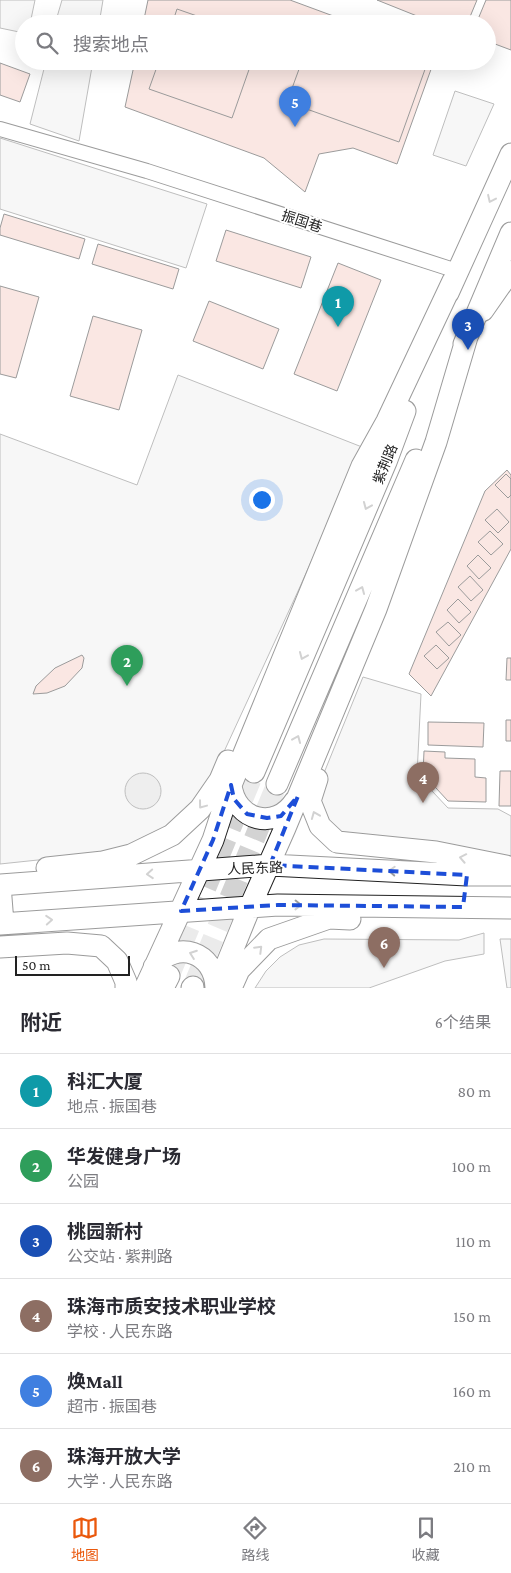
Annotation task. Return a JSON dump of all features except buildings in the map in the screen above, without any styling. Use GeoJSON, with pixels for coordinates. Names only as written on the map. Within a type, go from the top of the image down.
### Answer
{"type":"FeatureCollection","features":[{"type":"Feature","properties":{"kind":"main road","name":"紫荆路"},"geometry":{"type":"LineString","coordinates":[[254,772],[386,462],[455,276],[511,154]]}},
{"type":"Feature","properties":{"kind":"main road","name":"紫荆路"},"geometry":{"type":"LineString","coordinates":[[278,784],[511,233]]}},
{"type":"Feature","properties":{"kind":"main road"},"geometry":{"type":"LineString","coordinates":[[145,988],[162,977],[181,911],[213,840],[231,785],[362,466],[387,421],[455,276]]}},
{"type":"Feature","properties":{"kind":"main road"},"geometry":{"type":"LineString","coordinates":[[216,988],[270,865],[376,609],[436,442],[469,330]]}},
{"type":"Feature","properties":{"kind":"main road"},"geometry":{"type":"LineString","coordinates":[[397,551],[376,631],[323,761],[310,801],[320,826],[337,842],[436,852],[511,867]]}},
{"type":"Feature","properties":{"kind":"main road"},"geometry":{"type":"LineString","coordinates":[[0,873],[102,862],[131,855],[172,835],[200,809],[223,772],[276,647],[317,574]]}},
{"type":"Feature","properties":{"kind":"main road"},"geometry":{"type":"LineString","coordinates":[[231,785],[234,799],[238,805],[247,814],[258,818],[282,816],[298,796]]}},
{"type":"Feature","properties":{"kind":"main road","name":"人民东路"},"geometry":{"type":"LineString","coordinates":[[0,885],[270,865],[467,875],[511,875]]}},
{"type":"Feature","properties":{"kind":"main road"},"geometry":{"type":"LineString","coordinates":[[463,907],[467,875]]}},
{"type":"Feature","properties":{"kind":"main road"},"geometry":{"type":"LineString","coordinates":[[0,885],[2,923],[278,905],[511,908]]}},
{"type":"Feature","properties":{"kind":"main road"},"geometry":{"type":"LineString","coordinates":[[231,988],[238,970],[269,939],[329,918],[412,919],[463,907]]}},
{"type":"Feature","properties":{"kind":"main road"},"geometry":{"type":"LineString","coordinates":[[0,947],[67,944],[101,946],[117,961],[126,982],[126,988]]}},
{"type":"Feature","properties":{"kind":"main road"},"geometry":{"type":"LineString","coordinates":[[162,977],[162,958],[171,953],[181,951],[195,954],[204,959],[211,968],[216,988]]}},
{"type":"Feature","properties":{"kind":"street","name":"振国巷"},"geometry":{"type":"LineString","coordinates":[[0,129],[147,172],[455,276]]}},
{"type":"Feature","properties":{"kind":"street"},"geometry":{"type":"LineString","coordinates":[[469,330],[511,272]]}},
{"type":"Feature","properties":{"kind":"highlighted area"},"geometry":{"type":"Polygon","coordinates":[[[231,785],[234,799],[247,814],[267,818],[281,816],[298,796],[270,865],[467,875],[463,907],[278,905],[181,911],[213,840],[231,785]]]}},
{"type":"Feature","properties":{"kind":"shaded area"},"geometry":{"type":"Polygon","coordinates":[[[0,0],[35,0],[32,15],[15,15],[15,31],[0,28],[0,0]]]}},
{"type":"Feature","properties":{"kind":"shaded area"},"geometry":{"type":"Polygon","coordinates":[[[62,0],[103,0],[100,15],[58,15],[62,0]]]}},
{"type":"Feature","properties":{"kind":"shaded area"},"geometry":{"type":"Polygon","coordinates":[[[44,70],[91,70],[79,141],[30,124],[44,70]]]}},
{"type":"Feature","properties":{"kind":"shaded area"},"geometry":{"type":"Polygon","coordinates":[[[455,91],[494,104],[466,166],[433,155],[455,91]]]}},
{"type":"Feature","properties":{"kind":"shaded area"},"geometry":{"type":"Polygon","coordinates":[[[0,138],[207,204],[186,268],[0,209],[0,138]]]}},
{"type":"Feature","properties":{"kind":"shaded area"},"geometry":{"type":"Polygon","coordinates":[[[178,375],[362,447],[210,782],[174,825],[146,840],[104,853],[0,864],[0,434],[137,485],[178,375]]]}},
{"type":"Feature","properties":{"kind":"shaded area"},"geometry":{"type":"Polygon","coordinates":[[[363,677],[421,694],[417,775],[448,808],[498,809],[511,816],[511,862],[340,839],[313,800],[363,677]]]}},
{"type":"Feature","properties":{"kind":"shaded area"},"geometry":{"type":"Polygon","coordinates":[[[143,773],[150,774],[156,778],[160,784],[160,798],[156,804],[150,808],[143,809],[136,808],[130,804],[126,798],[125,791],[126,784],[130,778],[136,774],[143,773]]]}},
{"type":"Feature","properties":{"kind":"shaded area"},"geometry":{"type":"Polygon","coordinates":[[[484,933],[484,954],[445,961],[369,988],[255,988],[266,971],[280,957],[299,945],[324,939],[459,940],[484,933]]]}},
{"type":"Feature","properties":{"kind":"shaded area"},"geometry":{"type":"Polygon","coordinates":[[[500,939],[511,939],[511,988],[507,988],[500,939]]]}},
{"type":"Feature","properties":{"kind":"tunnel"},"geometry":{"type":"LineString","coordinates":[[169,976],[254,772]]}},
{"type":"Feature","properties":{"kind":"tunnel"},"geometry":{"type":"LineString","coordinates":[[193,987],[277,784]]}},
{"type":"Feature","properties":{"kind":"place","name":"焕Mall"},"geometry":{"type":"Point","coordinates":[295,127]}},
{"type":"Feature","properties":{"kind":"place","name":"科汇大厦"},"geometry":{"type":"Point","coordinates":[338,327]}},
{"type":"Feature","properties":{"kind":"place","name":"桃园新村"},"geometry":{"type":"Point","coordinates":[468,350]}},
{"type":"Feature","properties":{"kind":"place","name":"华发健身广场"},"geometry":{"type":"Point","coordinates":[127,686]}},
{"type":"Feature","properties":{"kind":"place","name":"珠海市质安技术职业学校"},"geometry":{"type":"Point","coordinates":[423,803]}},
{"type":"Feature","properties":{"kind":"place","name":"珠海开放大学"},"geometry":{"type":"Point","coordinates":[384,968]}}]}
